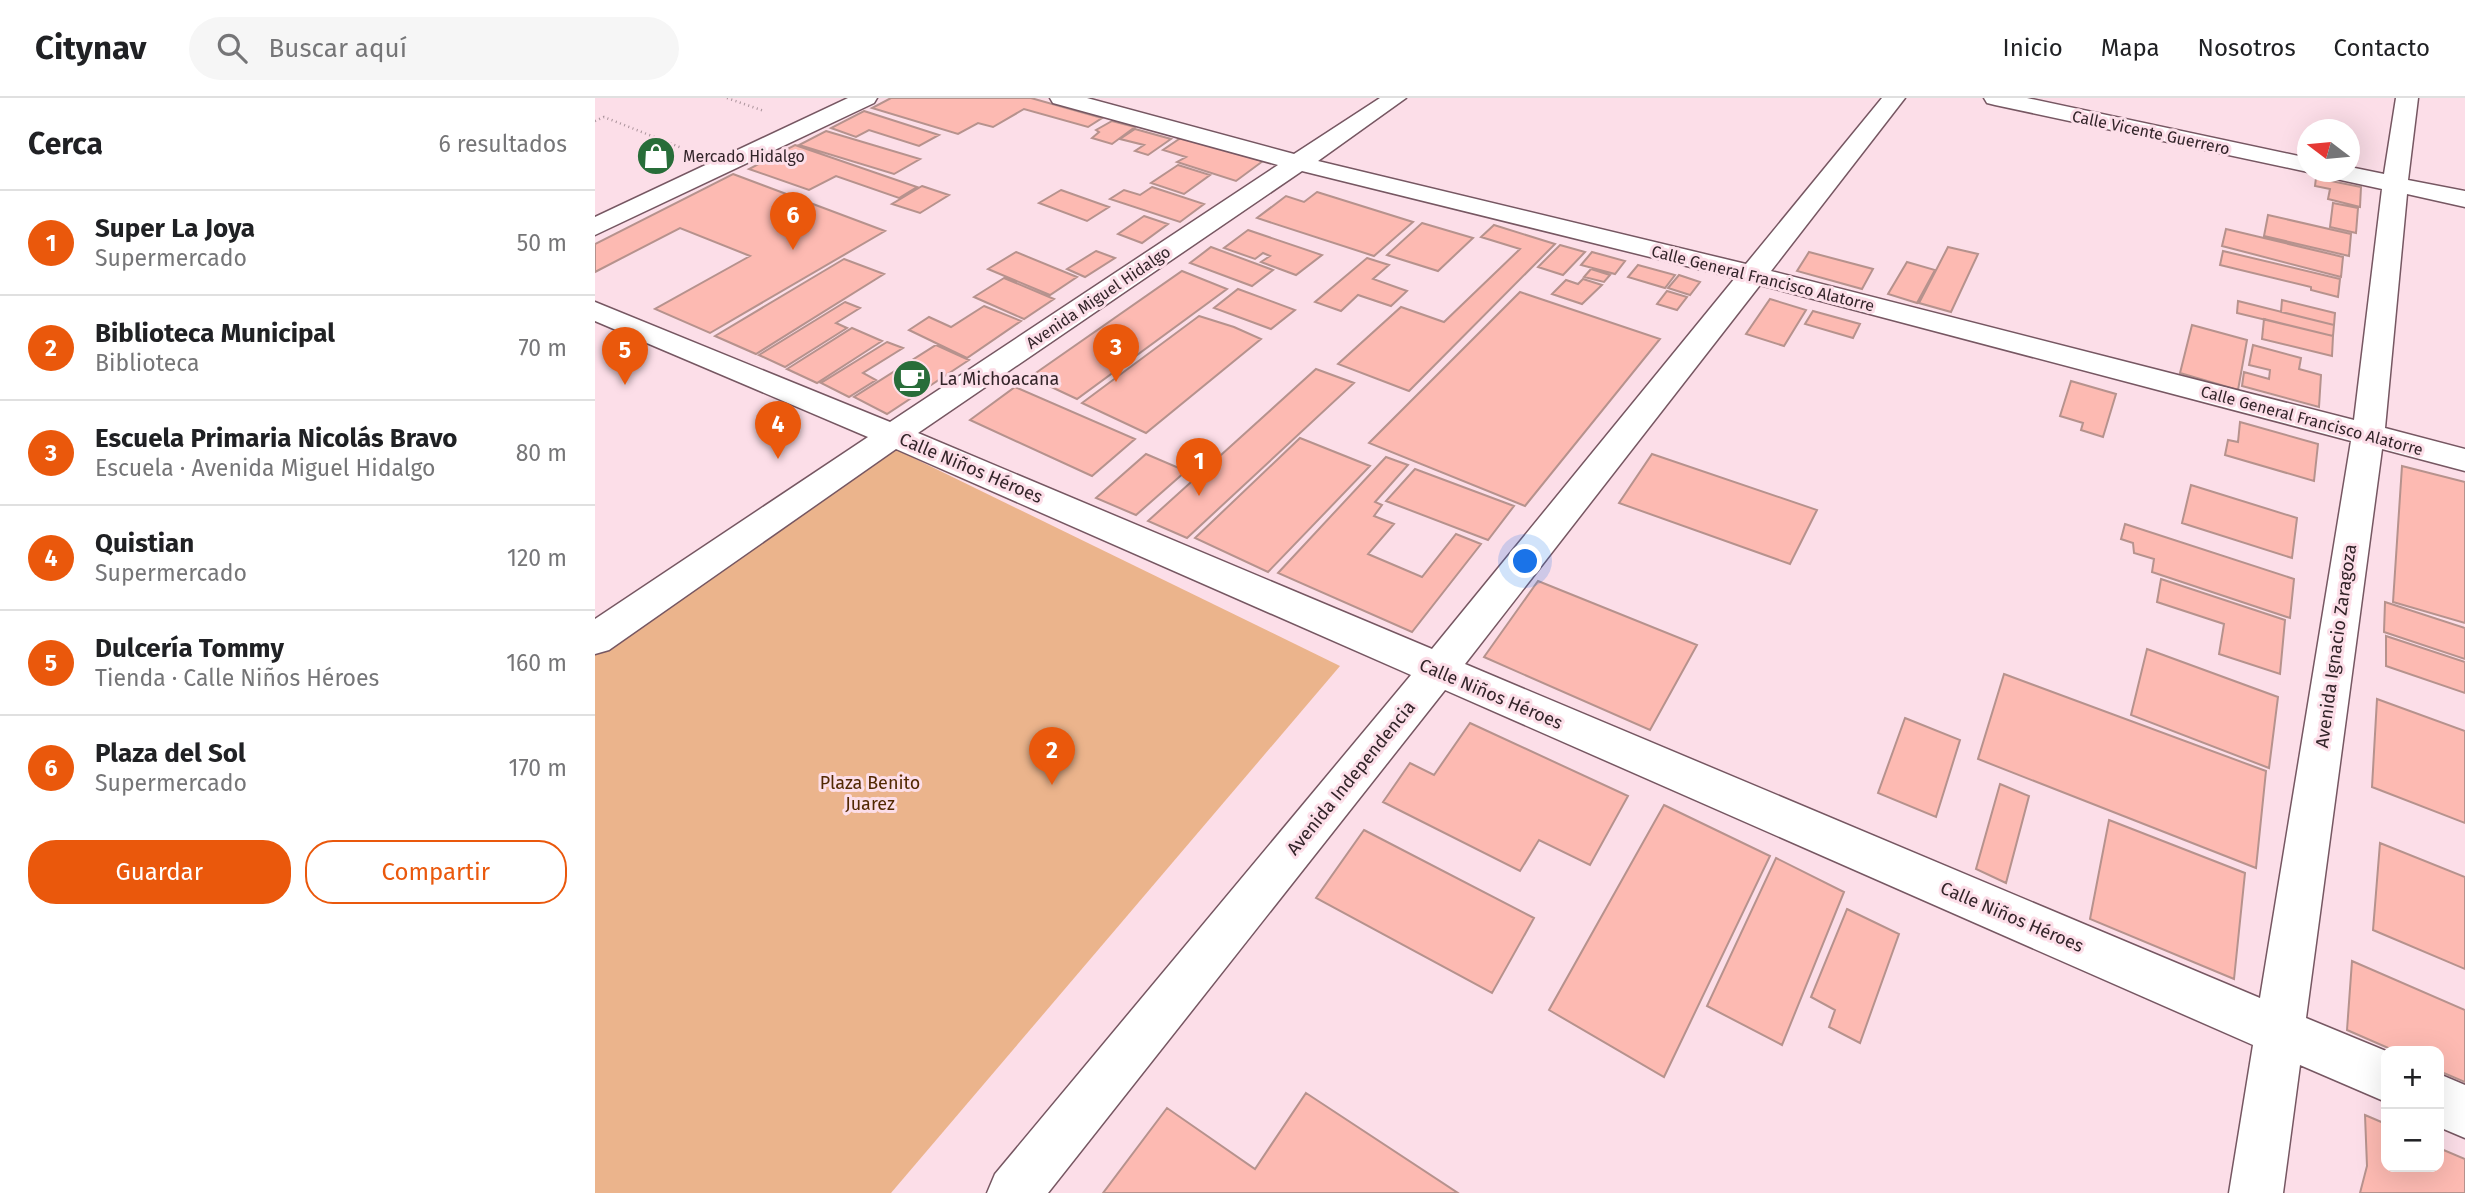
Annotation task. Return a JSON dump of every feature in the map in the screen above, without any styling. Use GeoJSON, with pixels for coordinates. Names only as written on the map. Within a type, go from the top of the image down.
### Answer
{"type":"FeatureCollection","features":[{"type":"Feature","properties":{"kind":"street"},"geometry":{"type":"LineString","coordinates":[[595,227],[866,98]]}},
{"type":"Feature","properties":{"kind":"street","name":"Calle General Francisco Alatorre"},"geometry":{"type":"LineString","coordinates":[[1061,98],[1298,163],[1752,274],[2465,460]]}},
{"type":"Feature","properties":{"kind":"street","name":"Avenida Miguel Hidalgo"},"geometry":{"type":"LineString","coordinates":[[595,639],[1395,98]]}},
{"type":"Feature","properties":{"kind":"street","name":"Avenida Independencia"},"geometry":{"type":"LineString","coordinates":[[1014,1193],[1437,671],[1894,98]]}},
{"type":"Feature","properties":{"kind":"street","name":"Calle Vicente Guerrero"},"geometry":{"type":"LineString","coordinates":[[1995,98],[2297,163]]}},
{"type":"Feature","properties":{"kind":"street","name":"Avenida Ignacio Zaragoza"},"geometry":{"type":"LineString","coordinates":[[2256,1193],[2368,434],[2407,98]]}},
{"type":"Feature","properties":{"kind":"street"},"geometry":{"type":"LineString","coordinates":[[2360,177],[2465,199]]}},
{"type":"Feature","properties":{"kind":"street","name":"Calle Niños Héroes"},"geometry":{"type":"LineString","coordinates":[[595,311],[893,435],[2381,1075]]}},
{"type":"Feature","properties":{"kind":"street"},"geometry":{"type":"LineString","coordinates":[[2444,1102],[2465,1112]]}},
{"type":"Feature","properties":{"kind":"path"},"geometry":{"type":"LineString","coordinates":[[727,98],[772,114]]}},
{"type":"Feature","properties":{"kind":"path"},"geometry":{"type":"LineString","coordinates":[[595,121],[604,117],[692,151]]}},
{"type":"Feature","properties":{"kind":"green space","name":"Plaza Benito Juarez"},"geometry":{"type":"Polygon","coordinates":[[[887,445],[1340,666],[891,1193],[595,1193],[595,652],[887,445]]]}},
{"type":"Feature","properties":{"kind":"building"},"geometry":{"type":"Polygon","coordinates":[[[891,98],[1031,98],[1102,118],[1088,127],[1024,109],[993,127],[978,123],[958,134],[872,108],[891,98]]]}},
{"type":"Feature","properties":{"kind":"building"},"geometry":{"type":"Polygon","coordinates":[[[864,111],[939,135],[919,146],[869,130],[856,137],[831,128],[864,111]]]}},
{"type":"Feature","properties":{"kind":"building"},"geometry":{"type":"Polygon","coordinates":[[[1112,121],[1135,127],[1112,144],[1092,138],[1099,132],[1096,130],[1112,121]]]}},
{"type":"Feature","properties":{"kind":"building"},"geometry":{"type":"Polygon","coordinates":[[[1135,129],[1171,139],[1148,155],[1135,151],[1144,145],[1120,139],[1135,129]]]}},
{"type":"Feature","properties":{"kind":"building"},"geometry":{"type":"Polygon","coordinates":[[[826,131],[920,159],[894,174],[799,145],[826,131]]]}},
{"type":"Feature","properties":{"kind":"building"},"geometry":{"type":"Polygon","coordinates":[[[1182,137],[1263,161],[1236,181],[1177,162],[1186,157],[1163,150],[1182,137]]]}},
{"type":"Feature","properties":{"kind":"building"},"geometry":{"type":"Polygon","coordinates":[[[795,145],[917,187],[899,198],[836,176],[809,190],[749,169],[795,145]]]}},
{"type":"Feature","properties":{"kind":"building"},"geometry":{"type":"Polygon","coordinates":[[[1178,165],[1210,175],[1184,194],[1151,183],[1178,165]]]}},
{"type":"Feature","properties":{"kind":"building"},"geometry":{"type":"Polygon","coordinates":[[[733,174],[885,231],[710,333],[655,309],[750,256],[680,228],[595,272],[595,244],[733,174]]]}},
{"type":"Feature","properties":{"kind":"building"},"geometry":{"type":"Polygon","coordinates":[[[2316,182],[2336,182],[2361,187],[2360,207],[2328,199],[2330,189],[2315,186],[2316,182]]]}},
{"type":"Feature","properties":{"kind":"building"},"geometry":{"type":"Polygon","coordinates":[[[922,186],[949,195],[920,213],[892,204],[922,186]]]}},
{"type":"Feature","properties":{"kind":"building"},"geometry":{"type":"Polygon","coordinates":[[[1152,187],[1204,204],[1180,222],[1110,199],[1124,190],[1140,195],[1152,187]]]}},
{"type":"Feature","properties":{"kind":"building"},"geometry":{"type":"Polygon","coordinates":[[[1061,190],[1109,207],[1087,221],[1039,203],[1061,190]]]}},
{"type":"Feature","properties":{"kind":"building"},"geometry":{"type":"Polygon","coordinates":[[[1317,192],[1413,222],[1374,256],[1257,218],[1286,196],[1304,202],[1317,192]]]}},
{"type":"Feature","properties":{"kind":"building"},"geometry":{"type":"Polygon","coordinates":[[[2333,203],[2358,208],[2356,233],[2330,227],[2333,203]]]}},
{"type":"Feature","properties":{"kind":"building"},"geometry":{"type":"Polygon","coordinates":[[[2268,215],[2351,234],[2349,256],[2264,236],[2268,215]]]}},
{"type":"Feature","properties":{"kind":"building"},"geometry":{"type":"Polygon","coordinates":[[[1144,216],[1168,224],[1142,243],[1118,234],[1144,216]]]}},
{"type":"Feature","properties":{"kind":"building"},"geometry":{"type":"Polygon","coordinates":[[[1422,223],[1473,238],[1438,271],[1387,255],[1422,223]]]}},
{"type":"Feature","properties":{"kind":"building"},"geometry":{"type":"Polygon","coordinates":[[[1494,225],[1555,244],[1409,391],[1338,364],[1401,307],[1444,322],[1520,249],[1481,237],[1494,225]]]}},
{"type":"Feature","properties":{"kind":"building"},"geometry":{"type":"Polygon","coordinates":[[[2226,229],[2343,257],[2341,277],[2222,246],[2226,229]]]}},
{"type":"Feature","properties":{"kind":"building"},"geometry":{"type":"Polygon","coordinates":[[[1248,230],[1322,255],[1296,275],[1261,262],[1270,256],[1263,253],[1255,259],[1224,248],[1248,230]]]}},
{"type":"Feature","properties":{"kind":"building"},"geometry":{"type":"Polygon","coordinates":[[[1560,245],[1585,252],[1563,275],[1538,267],[1560,245]]]}},
{"type":"Feature","properties":{"kind":"building"},"geometry":{"type":"Polygon","coordinates":[[[1211,247],[1273,270],[1252,286],[1190,263],[1211,247]]]}},
{"type":"Feature","properties":{"kind":"building"},"geometry":{"type":"Polygon","coordinates":[[[1948,247],[1978,254],[1951,312],[1919,303],[1948,247]]]}},
{"type":"Feature","properties":{"kind":"building"},"geometry":{"type":"Polygon","coordinates":[[[1096,251],[1115,258],[1085,277],[1067,269],[1096,251]]]}},
{"type":"Feature","properties":{"kind":"building"},"geometry":{"type":"Polygon","coordinates":[[[2223,251],[2340,279],[2338,297],[2311,290],[2311,287],[2220,265],[2223,251]]]}},
{"type":"Feature","properties":{"kind":"building"},"geometry":{"type":"Polygon","coordinates":[[[1016,252],[1077,277],[1050,295],[988,269],[1016,252]]]}},
{"type":"Feature","properties":{"kind":"building"},"geometry":{"type":"Polygon","coordinates":[[[1592,252],[1625,261],[1615,274],[1581,265],[1592,252]]]}},
{"type":"Feature","properties":{"kind":"building"},"geometry":{"type":"Polygon","coordinates":[[[1809,252],[1873,269],[1862,289],[1797,271],[1809,252]]]}},
{"type":"Feature","properties":{"kind":"building"},"geometry":{"type":"Polygon","coordinates":[[[1367,258],[1389,265],[1373,279],[1407,291],[1391,306],[1358,295],[1341,311],[1315,302],[1367,258]]]}},
{"type":"Feature","properties":{"kind":"building"},"geometry":{"type":"Polygon","coordinates":[[[844,259],[884,274],[756,354],[715,336],[844,259]]]}},
{"type":"Feature","properties":{"kind":"building"},"geometry":{"type":"Polygon","coordinates":[[[1907,262],[1935,270],[1917,303],[1888,294],[1907,262]]]}},
{"type":"Feature","properties":{"kind":"building"},"geometry":{"type":"Polygon","coordinates":[[[1638,265],[1675,275],[1665,288],[1628,277],[1638,265]]]}},
{"type":"Feature","properties":{"kind":"building"},"geometry":{"type":"Polygon","coordinates":[[[1591,269],[1610,275],[1604,282],[1584,277],[1591,269]]]}},
{"type":"Feature","properties":{"kind":"building"},"geometry":{"type":"Polygon","coordinates":[[[1182,271],[1227,289],[1077,399],[1030,377],[1182,271]]]}},
{"type":"Feature","properties":{"kind":"building"},"geometry":{"type":"Polygon","coordinates":[[[1679,275],[1700,282],[1690,295],[1668,288],[1679,275]]]}},
{"type":"Feature","properties":{"kind":"building"},"geometry":{"type":"Polygon","coordinates":[[[1004,278],[1054,299],[1024,319],[974,297],[1004,278]]]}},
{"type":"Feature","properties":{"kind":"building"},"geometry":{"type":"Polygon","coordinates":[[[1583,279],[1602,285],[1582,304],[1552,294],[1566,280],[1578,284],[1583,279]]]}},
{"type":"Feature","properties":{"kind":"building"},"geometry":{"type":"Polygon","coordinates":[[[1238,289],[1295,310],[1271,329],[1214,308],[1238,289]]]}},
{"type":"Feature","properties":{"kind":"building"},"geometry":{"type":"Polygon","coordinates":[[[1667,291],[1687,297],[1677,310],[1657,304],[1667,291]]]}},
{"type":"Feature","properties":{"kind":"building"},"geometry":{"type":"Polygon","coordinates":[[[1520,292],[1660,339],[1525,506],[1369,443],[1520,292]]]}},
{"type":"Feature","properties":{"kind":"building"},"geometry":{"type":"Polygon","coordinates":[[[1770,299],[1806,310],[1784,346],[1746,334],[1770,299]]]}},
{"type":"Feature","properties":{"kind":"building"},"geometry":{"type":"Polygon","coordinates":[[[2282,300],[2335,313],[2334,325],[2281,312],[2282,300]]]}},
{"type":"Feature","properties":{"kind":"building"},"geometry":{"type":"Polygon","coordinates":[[[2238,301],[2334,325],[2333,336],[2237,313],[2238,301]]]}},
{"type":"Feature","properties":{"kind":"building"},"geometry":{"type":"Polygon","coordinates":[[[845,302],[860,308],[836,323],[847,328],[785,367],[759,355],[845,302]]]}},
{"type":"Feature","properties":{"kind":"building"},"geometry":{"type":"Polygon","coordinates":[[[984,306],[1021,321],[967,358],[909,330],[929,317],[951,327],[984,306]]]}},
{"type":"Feature","properties":{"kind":"building"},"geometry":{"type":"Polygon","coordinates":[[[1813,311],[1860,324],[1853,338],[1805,324],[1813,311]]]}},
{"type":"Feature","properties":{"kind":"building"},"geometry":{"type":"Polygon","coordinates":[[[1199,316],[1261,339],[1146,433],[1082,403],[1199,316]]]}},
{"type":"Feature","properties":{"kind":"building"},"geometry":{"type":"Polygon","coordinates":[[[2264,319],[2333,336],[2332,356],[2262,339],[2264,319]]]}},
{"type":"Feature","properties":{"kind":"building"},"geometry":{"type":"Polygon","coordinates":[[[2192,325],[2247,340],[2238,390],[2180,373],[2192,325]]]}},
{"type":"Feature","properties":{"kind":"building"},"geometry":{"type":"Polygon","coordinates":[[[852,328],[882,341],[817,383],[787,369],[852,328]]]}},
{"type":"Feature","properties":{"kind":"building"},"geometry":{"type":"Polygon","coordinates":[[[887,342],[903,348],[863,373],[876,380],[849,397],[821,383],[887,342]]]}},
{"type":"Feature","properties":{"kind":"building","name":"La Michoacana"},"geometry":{"type":"Polygon","coordinates":[[[936,345],[969,360],[887,414],[854,397],[936,345]]]}},
{"type":"Feature","properties":{"kind":"building"},"geometry":{"type":"Polygon","coordinates":[[[2253,345],[2301,358],[2299,369],[2321,375],[2319,407],[2242,386],[2244,372],[2269,379],[2270,370],[2249,365],[2253,345]]]}},
{"type":"Feature","properties":{"kind":"building"},"geometry":{"type":"Polygon","coordinates":[[[1316,369],[1354,383],[1187,538],[1148,521],[1316,369]]]}},
{"type":"Feature","properties":{"kind":"building"},"geometry":{"type":"Polygon","coordinates":[[[2071,381],[2116,394],[2103,437],[2081,430],[2083,423],[2060,416],[2071,381]]]}},
{"type":"Feature","properties":{"kind":"building"},"geometry":{"type":"Polygon","coordinates":[[[1015,387],[1135,439],[1092,476],[970,420],[1015,387]]]}},
{"type":"Feature","properties":{"kind":"building"},"geometry":{"type":"Polygon","coordinates":[[[2240,422],[2318,444],[2314,481],[2225,455],[2228,440],[2238,442],[2240,422]]]}},
{"type":"Feature","properties":{"kind":"building"},"geometry":{"type":"Polygon","coordinates":[[[1300,438],[1370,466],[1268,572],[1195,538],[1300,438]]]}},
{"type":"Feature","properties":{"kind":"building"},"geometry":{"type":"Polygon","coordinates":[[[1146,454],[1186,471],[1136,515],[1096,498],[1146,454]]]}},
{"type":"Feature","properties":{"kind":"building"},"geometry":{"type":"Polygon","coordinates":[[[1652,454],[1817,510],[1790,564],[1619,503],[1652,454]]]}},
{"type":"Feature","properties":{"kind":"building"},"geometry":{"type":"Polygon","coordinates":[[[1386,457],[1408,465],[1375,502],[1382,505],[1374,516],[1394,524],[1368,554],[1422,577],[1456,534],[1481,544],[1412,632],[1278,573],[1386,457]]]}},
{"type":"Feature","properties":{"kind":"building"},"geometry":{"type":"Polygon","coordinates":[[[2402,466],[2465,482],[2465,623],[2393,602],[2402,466]]]}},
{"type":"Feature","properties":{"kind":"building"},"geometry":{"type":"Polygon","coordinates":[[[1415,469],[1514,506],[1488,540],[1386,501],[1415,469]]]}},
{"type":"Feature","properties":{"kind":"building"},"geometry":{"type":"Polygon","coordinates":[[[2191,485],[2297,518],[2292,558],[2182,523],[2191,485]]]}},
{"type":"Feature","properties":{"kind":"building"},"geometry":{"type":"Polygon","coordinates":[[[2125,524],[2294,579],[2290,618],[2152,572],[2154,559],[2134,553],[2133,543],[2121,539],[2125,524]]]}},
{"type":"Feature","properties":{"kind":"building"},"geometry":{"type":"Polygon","coordinates":[[[2161,579],[2285,620],[2280,674],[2219,654],[2224,624],[2157,602],[2161,579]]]}},
{"type":"Feature","properties":{"kind":"building"},"geometry":{"type":"Polygon","coordinates":[[[1538,581],[1697,645],[1650,730],[1484,657],[1538,581]]]}},
{"type":"Feature","properties":{"kind":"building"},"geometry":{"type":"Polygon","coordinates":[[[2385,602],[2465,628],[2465,659],[2384,632],[2385,602]]]}},
{"type":"Feature","properties":{"kind":"building"},"geometry":{"type":"Polygon","coordinates":[[[2386,636],[2465,662],[2465,693],[2386,666],[2386,636]]]}},
{"type":"Feature","properties":{"kind":"building"},"geometry":{"type":"Polygon","coordinates":[[[2147,649],[2278,697],[2269,768],[2131,715],[2147,649]]]}},
{"type":"Feature","properties":{"kind":"building"},"geometry":{"type":"Polygon","coordinates":[[[2004,674],[2266,771],[2256,868],[1978,759],[2004,674]]]}},
{"type":"Feature","properties":{"kind":"building"},"geometry":{"type":"Polygon","coordinates":[[[2377,699],[2465,731],[2465,823],[2372,787],[2377,699]]]}},
{"type":"Feature","properties":{"kind":"building"},"geometry":{"type":"Polygon","coordinates":[[[1905,718],[1960,740],[1936,817],[1878,793],[1905,718]]]}},
{"type":"Feature","properties":{"kind":"building"},"geometry":{"type":"Polygon","coordinates":[[[1470,723],[1628,796],[1590,865],[1539,840],[1520,871],[1383,802],[1410,763],[1434,775],[1470,723]]]}},
{"type":"Feature","properties":{"kind":"building"},"geometry":{"type":"Polygon","coordinates":[[[2000,784],[2029,796],[2006,883],[1976,869],[2000,784]]]}},
{"type":"Feature","properties":{"kind":"building"},"geometry":{"type":"Polygon","coordinates":[[[1664,805],[1770,856],[1664,1077],[1549,1010],[1664,805]]]}},
{"type":"Feature","properties":{"kind":"building"},"geometry":{"type":"Polygon","coordinates":[[[2109,820],[2245,873],[2234,979],[2090,919],[2109,820]]]}},
{"type":"Feature","properties":{"kind":"building"},"geometry":{"type":"Polygon","coordinates":[[[1364,830],[1534,918],[1492,993],[1316,898],[1364,830]]]}},
{"type":"Feature","properties":{"kind":"building"},"geometry":{"type":"Polygon","coordinates":[[[2380,843],[2465,877],[2465,969],[2373,930],[2380,843]]]}},
{"type":"Feature","properties":{"kind":"building"},"geometry":{"type":"Polygon","coordinates":[[[1776,858],[1844,892],[1782,1045],[1707,1006],[1776,858]]]}},
{"type":"Feature","properties":{"kind":"building"},"geometry":{"type":"Polygon","coordinates":[[[1847,909],[1899,934],[1860,1043],[1829,1027],[1835,1010],[1811,997],[1847,909]]]}},
{"type":"Feature","properties":{"kind":"building"},"geometry":{"type":"Polygon","coordinates":[[[2352,961],[2465,1010],[2465,1082],[2444,1073],[2444,1046],[2384,1046],[2347,1030],[2352,961]]]}},
{"type":"Feature","properties":{"kind":"building"},"geometry":{"type":"Polygon","coordinates":[[[1306,1093],[1458,1193],[1103,1193],[1167,1108],[1255,1169],[1306,1093]]]}},
{"type":"Feature","properties":{"kind":"building"},"geometry":{"type":"Polygon","coordinates":[[[2365,1115],[2381,1122],[2381,1172],[2444,1172],[2444,1150],[2465,1159],[2465,1193],[2360,1193],[2367,1166],[2365,1115]]]}},
{"type":"Feature","properties":{"kind":"place","name":"Mercado Hidalgo"},"geometry":{"type":"Point","coordinates":[656,156]}},
{"type":"Feature","properties":{"kind":"place","name":"Plaza del Sol"},"geometry":{"type":"Point","coordinates":[793,250]}},
{"type":"Feature","properties":{"kind":"place","name":"La Michoacana"},"geometry":{"type":"Point","coordinates":[912,379]}},
{"type":"Feature","properties":{"kind":"place","name":"Escuela Primaria Nicolás Bravo"},"geometry":{"type":"Point","coordinates":[1116,382]}},
{"type":"Feature","properties":{"kind":"place","name":"Dulcería Tommy"},"geometry":{"type":"Point","coordinates":[625,385]}},
{"type":"Feature","properties":{"kind":"place","name":"Quistian"},"geometry":{"type":"Point","coordinates":[778,459]}},
{"type":"Feature","properties":{"kind":"place","name":"Super La Joya"},"geometry":{"type":"Point","coordinates":[1199,496]}},
{"type":"Feature","properties":{"kind":"place","name":"Biblioteca Municipal"},"geometry":{"type":"Point","coordinates":[1052,785]}}]}
